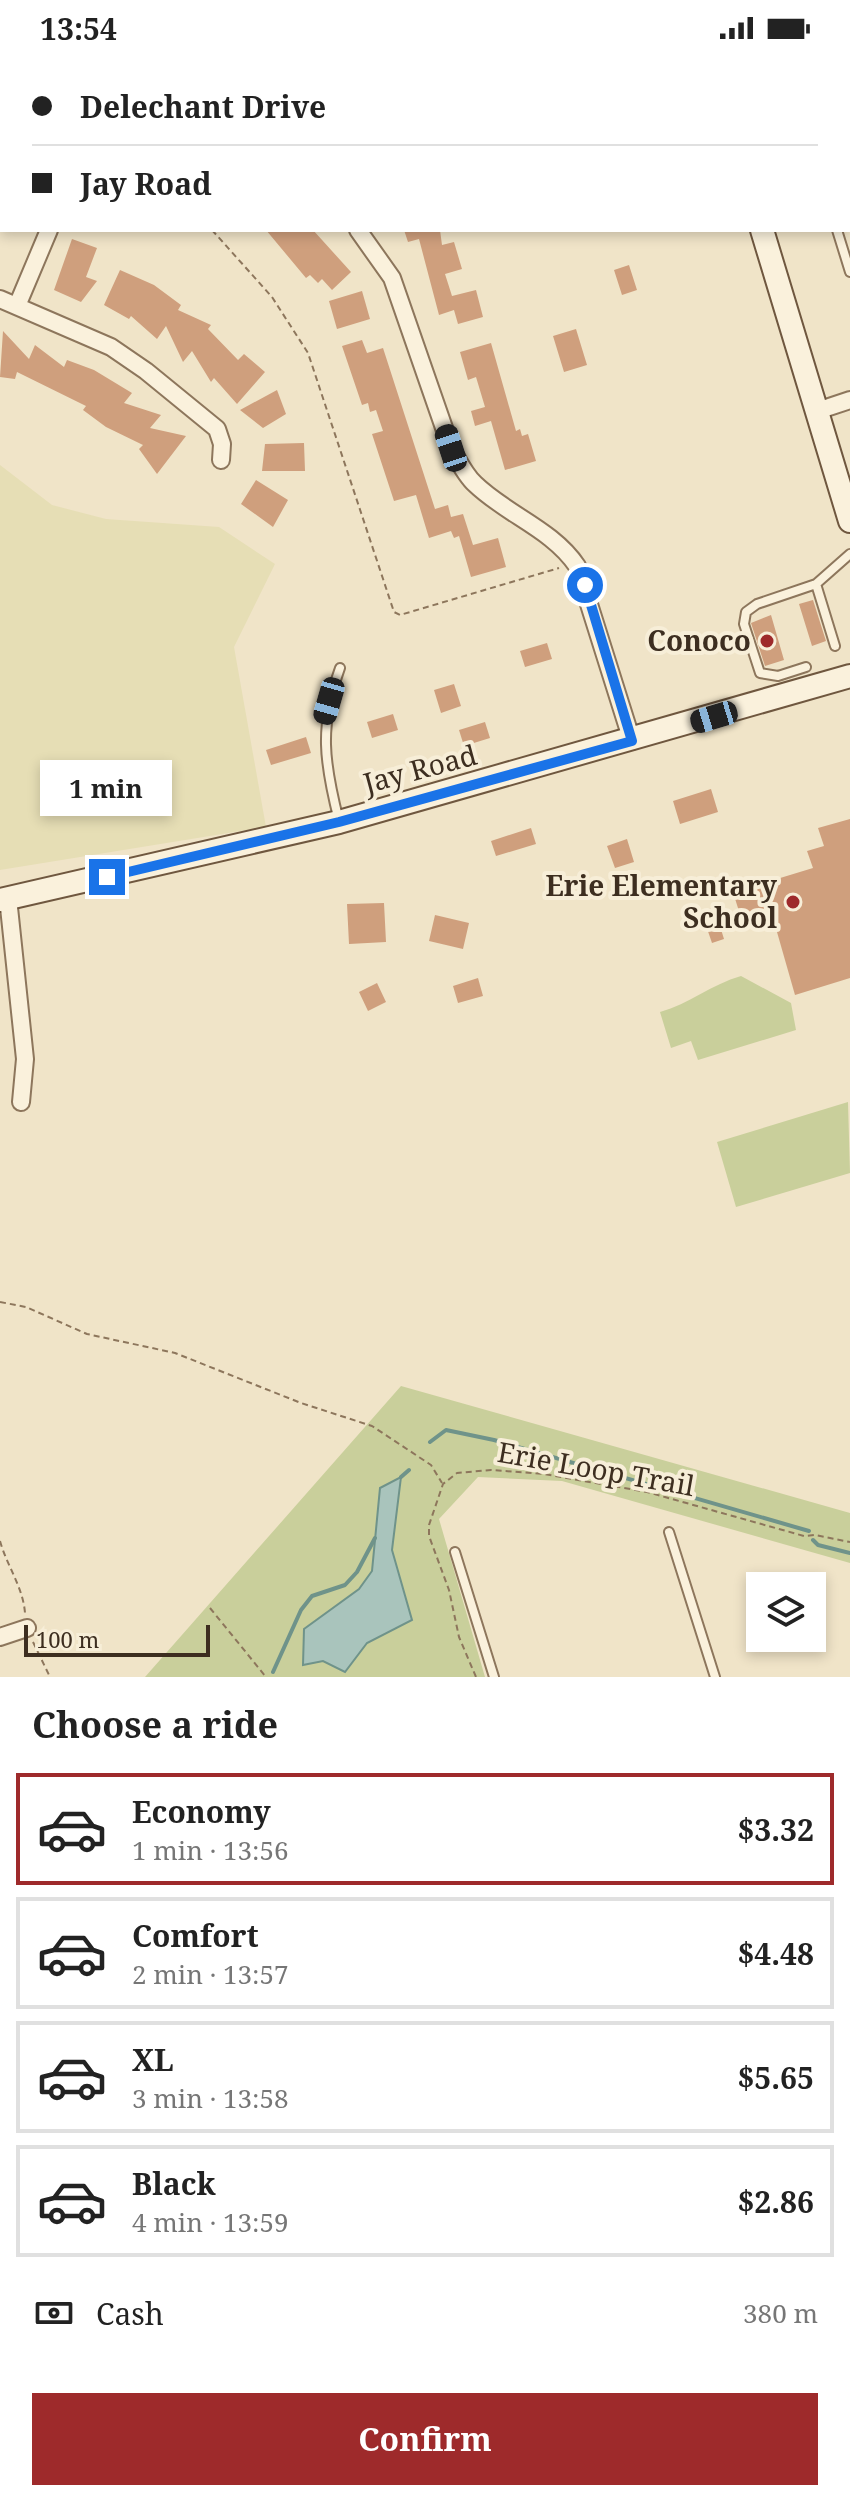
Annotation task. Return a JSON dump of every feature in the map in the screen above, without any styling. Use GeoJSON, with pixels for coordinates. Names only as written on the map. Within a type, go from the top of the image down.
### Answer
{"type":"FeatureCollection","features":[{"type":"Feature","properties":{"kind":"street"},"geometry":{"type":"LineString","coordinates":[[17,306],[48,232]]}},
{"type":"Feature","properties":{"kind":"street"},"geometry":{"type":"LineString","coordinates":[[359,232],[392,278],[451,448],[462,467],[475,484],[561,546],[577,566],[632,741]]}},
{"type":"Feature","properties":{"kind":"street"},"geometry":{"type":"LineString","coordinates":[[763,232],[850,521]]}},
{"type":"Feature","properties":{"kind":"street"},"geometry":{"type":"LineString","coordinates":[[0,299],[111,347],[146,371],[217,429],[222,444],[221,460]]}},
{"type":"Feature","properties":{"kind":"street"},"geometry":{"type":"LineString","coordinates":[[817,411],[850,400]]}},
{"type":"Feature","properties":{"kind":"street","name":"Jay Road"},"geometry":{"type":"LineString","coordinates":[[4,899],[339,822],[632,741],[850,676]]}},
{"type":"Feature","properties":{"kind":"street"},"geometry":{"type":"LineString","coordinates":[[4,899],[25,1059],[21,1102]]}},
{"type":"Feature","properties":{"kind":"street"},"geometry":{"type":"LineString","coordinates":[[0,1637],[27,1628]]}},
{"type":"Feature","properties":{"kind":"lane"},"geometry":{"type":"LineString","coordinates":[[846,243],[850,272]]}},
{"type":"Feature","properties":{"kind":"lane"},"geometry":{"type":"LineString","coordinates":[[806,667],[778,676],[760,673],[744,624],[746,612],[757,604],[816,584],[850,554]]}},
{"type":"Feature","properties":{"kind":"lane"},"geometry":{"type":"LineString","coordinates":[[816,584],[835,646]]}},
{"type":"Feature","properties":{"kind":"lane"},"geometry":{"type":"LineString","coordinates":[[339,822],[323,745],[324,719],[340,668]]}},
{"type":"Feature","properties":{"kind":"lane"},"geometry":{"type":"LineString","coordinates":[[669,1532],[715,1677]]}},
{"type":"Feature","properties":{"kind":"lane"},"geometry":{"type":"LineString","coordinates":[[455,1552],[494,1677]]}},
{"type":"Feature","properties":{"kind":"path"},"geometry":{"type":"LineString","coordinates":[[214,232],[272,297],[308,353],[394,612],[400,615],[559,568]]}},
{"type":"Feature","properties":{"kind":"path"},"geometry":{"type":"LineString","coordinates":[[0,1302],[26,1307],[87,1334],[175,1353],[301,1403],[372,1426],[431,1465],[443,1484],[429,1525],[429,1536],[449,1590],[459,1637],[476,1677]]}},
{"type":"Feature","properties":{"kind":"path","name":"Erie Loop Trail"},"geometry":{"type":"LineString","coordinates":[[443,1484],[457,1473],[476,1470],[544,1474],[647,1492],[804,1536],[815,1535],[850,1542]]}},
{"type":"Feature","properties":{"kind":"path"},"geometry":{"type":"LineString","coordinates":[[0,1541],[7,1568],[24,1594],[27,1628],[50,1677]]}},
{"type":"Feature","properties":{"kind":"path"},"geometry":{"type":"LineString","coordinates":[[210,1608],[266,1677]]}},
{"type":"Feature","properties":{"kind":"shaded area"},"geometry":{"type":"Polygon","coordinates":[[[0,465],[52,505],[106,519],[219,527],[275,564],[234,647],[266,827],[0,870],[0,465]]]}},
{"type":"Feature","properties":{"kind":"green space"},"geometry":{"type":"Polygon","coordinates":[[[741,976],[791,1003],[796,1030],[698,1060],[691,1041],[671,1048],[660,1012],[741,976]]]}},
{"type":"Feature","properties":{"kind":"green space"},"geometry":{"type":"Polygon","coordinates":[[[848,1102],[850,1173],[736,1207],[717,1142],[848,1102]]]}},
{"type":"Feature","properties":{"kind":"green space"},"geometry":{"type":"Polygon","coordinates":[[[401,1386],[850,1513],[850,1563],[562,1481],[478,1477],[439,1519],[485,1677],[145,1677],[401,1386]]]}},
{"type":"Feature","properties":{"kind":"water"},"geometry":{"type":"Polygon","coordinates":[[[401,1477],[392,1550],[412,1620],[367,1643],[345,1672],[323,1661],[303,1665],[304,1629],[359,1589],[372,1571],[380,1488],[401,1477]]]}},
{"type":"Feature","properties":{"kind":"building"},"geometry":{"type":"Polygon","coordinates":[[[268,232],[315,232],[351,272],[332,290],[322,279],[318,283],[310,275],[306,278],[268,232]]]}},
{"type":"Feature","properties":{"kind":"building"},"geometry":{"type":"Polygon","coordinates":[[[405,232],[440,232],[442,245],[454,242],[462,269],[445,274],[452,296],[476,290],[483,317],[458,324],[454,310],[439,315],[419,239],[408,242],[405,232]]]}},
{"type":"Feature","properties":{"kind":"building"},"geometry":{"type":"Polygon","coordinates":[[[72,239],[97,248],[86,277],[97,281],[81,302],[54,290],[72,239]]]}},
{"type":"Feature","properties":{"kind":"building"},"geometry":{"type":"Polygon","coordinates":[[[629,265],[637,290],[622,295],[614,270],[629,265]]]}},
{"type":"Feature","properties":{"kind":"building"},"geometry":{"type":"Polygon","coordinates":[[[120,270],[154,285],[181,305],[178,310],[211,325],[208,329],[238,360],[244,354],[265,372],[237,404],[214,378],[211,382],[192,351],[183,362],[166,326],[157,339],[131,316],[129,319],[104,305],[120,270]]]}},
{"type":"Feature","properties":{"kind":"building"},"geometry":{"type":"Polygon","coordinates":[[[362,291],[370,319],[337,329],[329,301],[362,291]]]}},
{"type":"Feature","properties":{"kind":"building"},"geometry":{"type":"Polygon","coordinates":[[[576,329],[587,365],[564,372],[553,336],[576,329]]]}},
{"type":"Feature","properties":{"kind":"building"},"geometry":{"type":"Polygon","coordinates":[[[3,331],[29,359],[35,345],[64,367],[67,360],[94,370],[132,393],[124,403],[161,415],[150,428],[186,436],[157,474],[139,449],[143,445],[106,427],[83,410],[86,406],[17,372],[15,379],[0,377],[3,331]]]}},
{"type":"Feature","properties":{"kind":"building"},"geometry":{"type":"Polygon","coordinates":[[[362,340],[367,353],[383,348],[435,509],[448,505],[451,517],[463,514],[473,545],[498,538],[506,567],[471,577],[459,536],[454,538],[451,531],[429,538],[416,495],[394,501],[372,434],[383,431],[376,410],[370,412],[368,403],[362,405],[342,346],[362,340]]]}},
{"type":"Feature","properties":{"kind":"building"},"geometry":{"type":"Polygon","coordinates":[[[491,343],[516,431],[520,429],[522,436],[528,434],[536,461],[505,470],[491,421],[475,426],[471,411],[485,407],[476,377],[468,380],[460,352],[491,343]]]}},
{"type":"Feature","properties":{"kind":"building"},"geometry":{"type":"Polygon","coordinates":[[[277,390],[286,414],[263,428],[240,410],[277,390]]]}},
{"type":"Feature","properties":{"kind":"building"},"geometry":{"type":"Polygon","coordinates":[[[304,443],[305,471],[262,471],[265,444],[304,443]]]}},
{"type":"Feature","properties":{"kind":"building"},"geometry":{"type":"Polygon","coordinates":[[[256,480],[288,500],[273,527],[241,504],[256,480]]]}},
{"type":"Feature","properties":{"kind":"building","name":"Conoco"},"geometry":{"type":"Polygon","coordinates":[[[813,600],[826,641],[812,646],[799,604],[813,600]]]}},
{"type":"Feature","properties":{"kind":"building","name":"Conoco"},"geometry":{"type":"Polygon","coordinates":[[[771,615],[784,660],[765,666],[751,623],[771,615]]]}},
{"type":"Feature","properties":{"kind":"building"},"geometry":{"type":"Polygon","coordinates":[[[547,643],[552,659],[525,667],[520,651],[547,643]]]}},
{"type":"Feature","properties":{"kind":"building"},"geometry":{"type":"Polygon","coordinates":[[[454,684],[461,706],[441,713],[434,690],[454,684]]]}},
{"type":"Feature","properties":{"kind":"building"},"geometry":{"type":"Polygon","coordinates":[[[393,714],[398,730],[372,738],[367,722],[393,714]]]}},
{"type":"Feature","properties":{"kind":"building"},"geometry":{"type":"Polygon","coordinates":[[[485,722],[490,738],[464,746],[459,730],[485,722]]]}},
{"type":"Feature","properties":{"kind":"building"},"geometry":{"type":"Polygon","coordinates":[[[306,737],[311,753],[271,765],[266,750],[306,737]]]}},
{"type":"Feature","properties":{"kind":"building"},"geometry":{"type":"Polygon","coordinates":[[[711,789],[718,812],[680,824],[673,801],[711,789]]]}},
{"type":"Feature","properties":{"kind":"building","name":"Erie Elementary School"},"geometry":{"type":"Polygon","coordinates":[[[850,819],[850,978],[795,995],[773,918],[744,927],[731,886],[765,876],[767,882],[813,868],[807,851],[824,846],[818,828],[850,819]]]}},
{"type":"Feature","properties":{"kind":"building"},"geometry":{"type":"Polygon","coordinates":[[[531,828],[536,844],[496,856],[491,841],[531,828]]]}},
{"type":"Feature","properties":{"kind":"building"},"geometry":{"type":"Polygon","coordinates":[[[627,839],[634,862],[615,868],[607,846],[627,839]]]}},
{"type":"Feature","properties":{"kind":"building"},"geometry":{"type":"Polygon","coordinates":[[[384,903],[386,942],[349,944],[347,904],[384,903]]]}},
{"type":"Feature","properties":{"kind":"building"},"geometry":{"type":"Polygon","coordinates":[[[714,907],[724,939],[712,943],[701,911],[714,907]]]}},
{"type":"Feature","properties":{"kind":"building"},"geometry":{"type":"Polygon","coordinates":[[[435,915],[469,923],[463,949],[429,941],[435,915]]]}},
{"type":"Feature","properties":{"kind":"building"},"geometry":{"type":"Polygon","coordinates":[[[478,978],[483,996],[458,1003],[453,986],[478,978]]]}},
{"type":"Feature","properties":{"kind":"building"},"geometry":{"type":"Polygon","coordinates":[[[377,983],[386,1002],[368,1011],[359,992],[377,983]]]}},
{"type":"Feature","properties":{"kind":"waterway"},"geometry":{"type":"LineString","coordinates":[[430,1442],[446,1430],[494,1440],[809,1531]]}},
{"type":"Feature","properties":{"kind":"waterway"},"geometry":{"type":"LineString","coordinates":[[401,1477],[409,1470]]}},
{"type":"Feature","properties":{"kind":"waterway"},"geometry":{"type":"LineString","coordinates":[[273,1672],[301,1610],[312,1596],[345,1585],[357,1572],[375,1538]]}},
{"type":"Feature","properties":{"kind":"waterway"},"geometry":{"type":"LineString","coordinates":[[813,1540],[818,1545],[850,1553]]}},
{"type":"Feature","properties":{"kind":"place","name":"Conoco"},"geometry":{"type":"Point","coordinates":[767,641]}},
{"type":"Feature","properties":{"kind":"place","name":"Erie Elementary School"},"geometry":{"type":"Point","coordinates":[793,902]}},
{"type":"Feature","properties":{"kind":"route"},"geometry":{"type":"LineString","coordinates":[[107,877],[339,822],[632,741],[585,585]]}}]}
